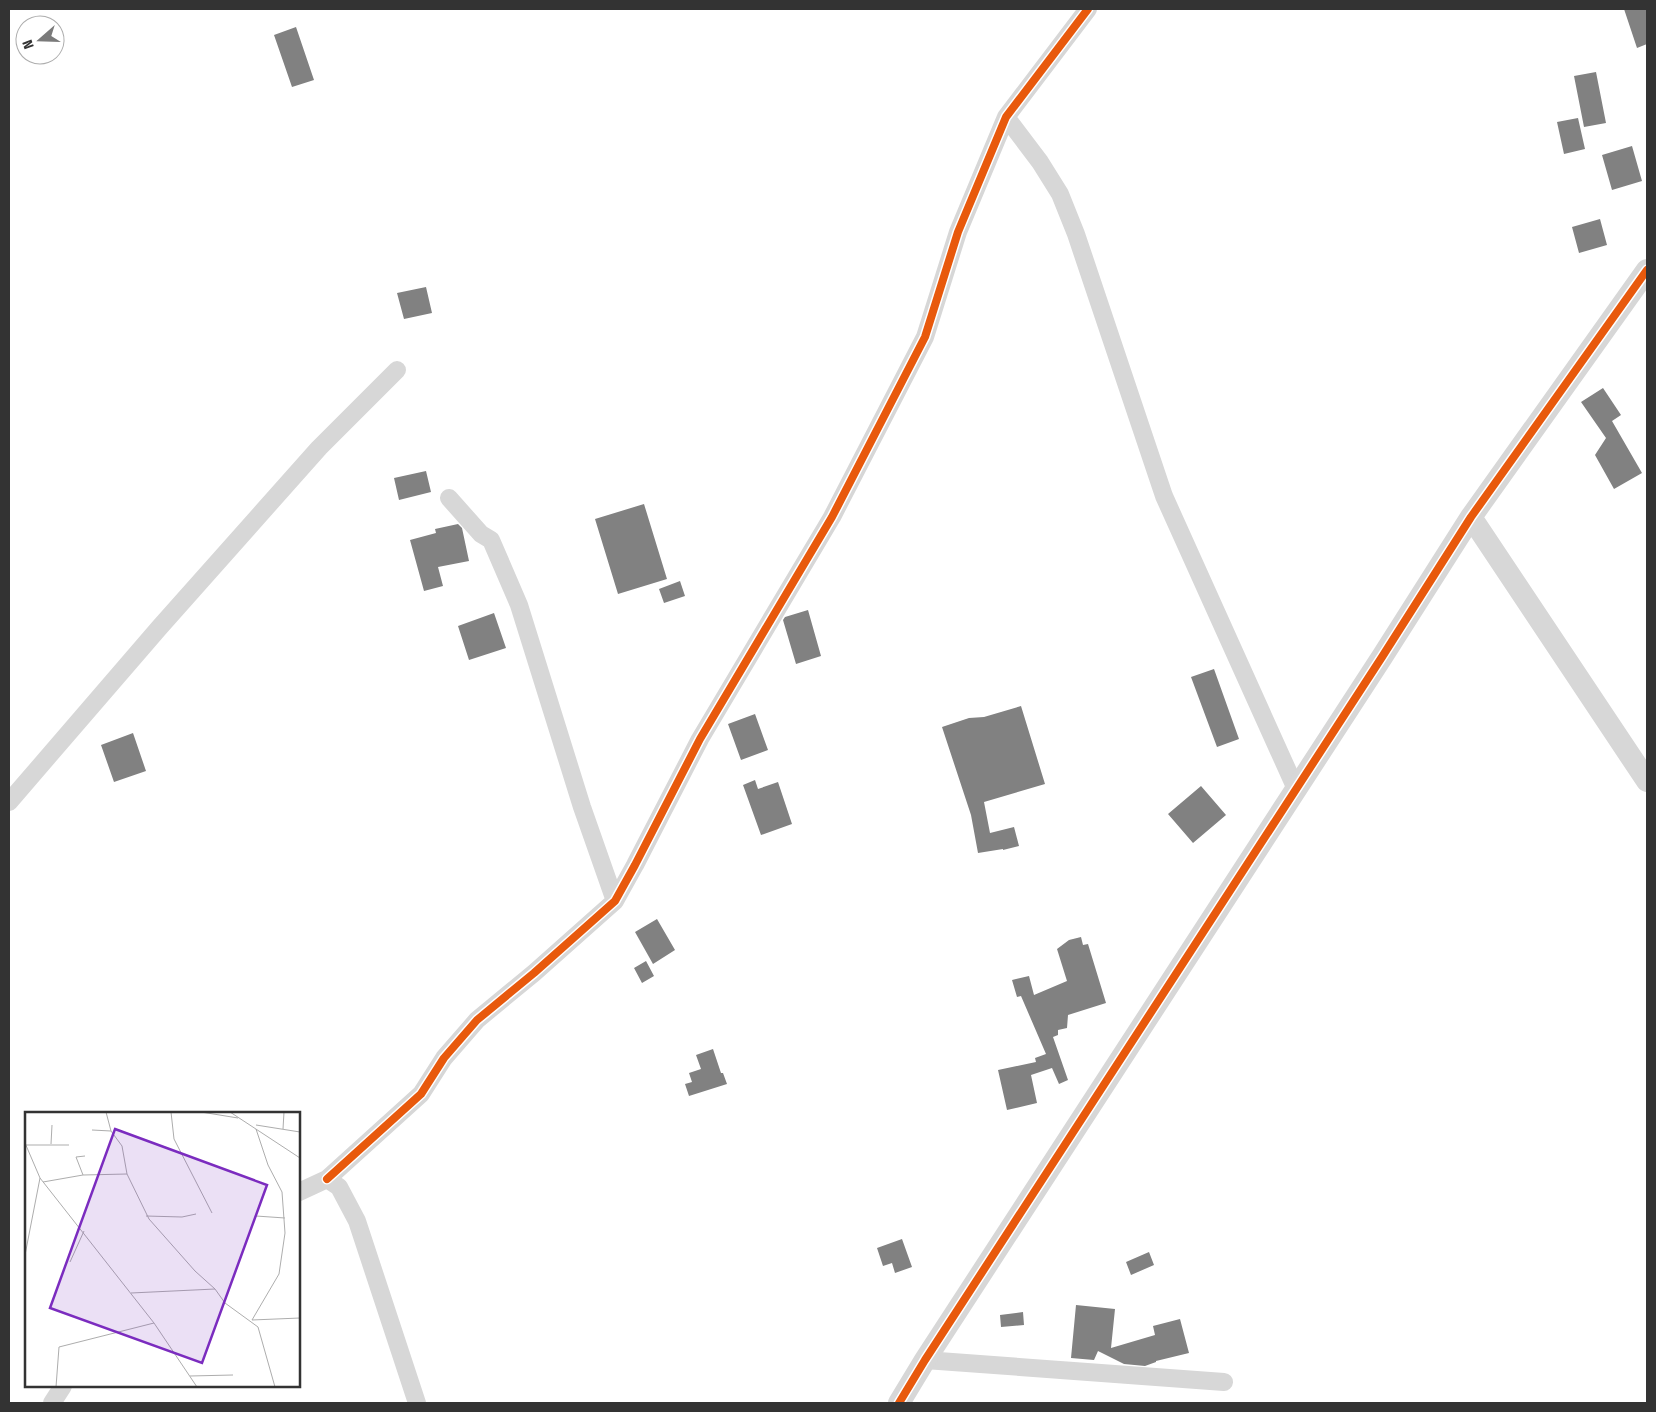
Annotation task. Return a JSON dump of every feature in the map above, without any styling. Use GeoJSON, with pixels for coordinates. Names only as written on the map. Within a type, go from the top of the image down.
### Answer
{"type":"FeatureCollection","features":[{"type":"Feature","properties":{"kind":"street"},"geometry":{"type":"LineString","coordinates":[[300,1192],[327,1179],[421,1094],[444,1058],[477,1020],[534,973],[614,901],[635,865],[700,739],[832,517],[925,337],[958,232],[1006,117],[1088,9]]}},
{"type":"Feature","properties":{"kind":"street"},"geometry":{"type":"LineString","coordinates":[[1006,117],[1040,162],[1060,194],[1076,234],[1164,496],[1296,789]]}},
{"type":"Feature","properties":{"kind":"street"},"geometry":{"type":"LineString","coordinates":[[900,1403],[925,1360],[1471,517],[1647,270]]}},
{"type":"Feature","properties":{"kind":"street"},"geometry":{"type":"LineString","coordinates":[[9,802],[159,628],[319,448],[397,370]]}},
{"type":"Feature","properties":{"kind":"street"},"geometry":{"type":"LineString","coordinates":[[449,498],[481,534],[491,540],[519,605],[582,807],[614,901]]}},
{"type":"Feature","properties":{"kind":"street"},"geometry":{"type":"LineString","coordinates":[[1471,517],[1647,781]]}},
{"type":"Feature","properties":{"kind":"street"},"geometry":{"type":"LineString","coordinates":[[327,1179],[339,1187],[357,1221],[417,1403]]}},
{"type":"Feature","properties":{"kind":"street"},"geometry":{"type":"LineString","coordinates":[[925,1360],[1224,1382]]}},
{"type":"Feature","properties":{"kind":"street"},"geometry":{"type":"LineString","coordinates":[[52,1403],[62,1387]]}},
{"type":"Feature","properties":{"kind":"building"},"geometry":{"type":"Polygon","coordinates":[[[1624,9],[1647,9],[1647,44],[1637,48],[1624,9]]]}},
{"type":"Feature","properties":{"kind":"building"},"geometry":{"type":"Polygon","coordinates":[[[296,27],[314,80],[292,87],[274,35],[296,27]]]}},
{"type":"Feature","properties":{"kind":"building"},"geometry":{"type":"Polygon","coordinates":[[[1596,72],[1606,123],[1584,127],[1574,76],[1596,72]]]}},
{"type":"Feature","properties":{"kind":"building"},"geometry":{"type":"Polygon","coordinates":[[[1578,118],[1585,149],[1564,154],[1557,122],[1578,118]]]}},
{"type":"Feature","properties":{"kind":"building"},"geometry":{"type":"Polygon","coordinates":[[[1632,146],[1642,181],[1612,190],[1602,155],[1632,146]]]}},
{"type":"Feature","properties":{"kind":"building"},"geometry":{"type":"Polygon","coordinates":[[[1600,219],[1607,245],[1579,253],[1572,227],[1600,219]]]}},
{"type":"Feature","properties":{"kind":"building"},"geometry":{"type":"Polygon","coordinates":[[[426,287],[432,313],[404,319],[397,293],[426,287]]]}},
{"type":"Feature","properties":{"kind":"building"},"geometry":{"type":"Polygon","coordinates":[[[1603,388],[1621,415],[1612,421],[1642,473],[1614,489],[1595,455],[1606,438],[1581,402],[1603,388]]]}},
{"type":"Feature","properties":{"kind":"building"},"geometry":{"type":"Polygon","coordinates":[[[426,471],[431,492],[399,500],[394,478],[426,471]]]}},
{"type":"Feature","properties":{"kind":"building"},"geometry":{"type":"Polygon","coordinates":[[[644,504],[667,579],[618,594],[595,519],[644,504]]]}},
{"type":"Feature","properties":{"kind":"building"},"geometry":{"type":"Polygon","coordinates":[[[458,524],[462,528],[469,561],[438,567],[443,586],[424,591],[410,540],[436,533],[435,529],[458,524]]]}},
{"type":"Feature","properties":{"kind":"building"},"geometry":{"type":"Polygon","coordinates":[[[680,581],[685,596],[664,603],[659,589],[680,581]]]}},
{"type":"Feature","properties":{"kind":"building"},"geometry":{"type":"Polygon","coordinates":[[[808,610],[821,656],[796,664],[783,620],[785,617],[808,610]]]}},
{"type":"Feature","properties":{"kind":"building"},"geometry":{"type":"Polygon","coordinates":[[[494,613],[506,648],[469,660],[458,626],[494,613]]]}},
{"type":"Feature","properties":{"kind":"building"},"geometry":{"type":"Polygon","coordinates":[[[1214,669],[1239,739],[1217,747],[1191,677],[1214,669]]]}},
{"type":"Feature","properties":{"kind":"building"},"geometry":{"type":"Polygon","coordinates":[[[1021,706],[1045,784],[984,802],[990,833],[1014,827],[1019,846],[978,853],[971,815],[942,727],[969,718],[984,717],[1021,706]]]}},
{"type":"Feature","properties":{"kind":"building"},"geometry":{"type":"Polygon","coordinates":[[[755,714],[768,750],[741,760],[728,724],[755,714]]]}},
{"type":"Feature","properties":{"kind":"building"},"geometry":{"type":"Polygon","coordinates":[[[133,733],[146,771],[114,782],[101,745],[133,733]]]}},
{"type":"Feature","properties":{"kind":"building"},"geometry":{"type":"Polygon","coordinates":[[[755,780],[758,789],[778,782],[792,824],[761,835],[743,785],[755,780]]]}},
{"type":"Feature","properties":{"kind":"building"},"geometry":{"type":"Polygon","coordinates":[[[1201,786],[1226,815],[1193,843],[1168,814],[1201,786]]]}},
{"type":"Feature","properties":{"kind":"building"},"geometry":{"type":"Polygon","coordinates":[[[657,919],[675,950],[653,964],[635,932],[657,919]]]}},
{"type":"Feature","properties":{"kind":"building"},"geometry":{"type":"Polygon","coordinates":[[[1081,937],[1083,945],[1088,944],[1106,1003],[1068,1015],[1067,1028],[1058,1030],[1058,1035],[1053,1037],[1068,1080],[1059,1084],[1052,1068],[1031,1075],[1037,1103],[1007,1110],[998,1070],[1036,1062],[1035,1058],[1046,1054],[1021,996],[1017,997],[1012,980],[1029,976],[1034,995],[1067,981],[1057,949],[1069,940],[1081,937]]]}},
{"type":"Feature","properties":{"kind":"building"},"geometry":{"type":"Polygon","coordinates":[[[646,961],[654,976],[642,983],[634,968],[646,961]]]}},
{"type":"Feature","properties":{"kind":"building"},"geometry":{"type":"Polygon","coordinates":[[[713,1049],[727,1084],[689,1096],[685,1084],[692,1082],[689,1073],[701,1069],[696,1055],[713,1049]]]}},
{"type":"Feature","properties":{"kind":"building"},"geometry":{"type":"Polygon","coordinates":[[[902,1239],[912,1267],[895,1273],[892,1263],[883,1266],[877,1248],[902,1239]]]}},
{"type":"Feature","properties":{"kind":"building"},"geometry":{"type":"Polygon","coordinates":[[[1149,1252],[1154,1265],[1131,1275],[1126,1262],[1149,1252]]]}},
{"type":"Feature","properties":{"kind":"building"},"geometry":{"type":"Polygon","coordinates":[[[1076,1305],[1115,1309],[1111,1348],[1155,1335],[1153,1326],[1180,1319],[1189,1353],[1156,1361],[1145,1366],[1124,1364],[1098,1351],[1094,1360],[1071,1358],[1076,1305]]]}},
{"type":"Feature","properties":{"kind":"building"},"geometry":{"type":"Polygon","coordinates":[[[1023,1312],[1024,1325],[1001,1327],[1000,1315],[1023,1312]]]}},
{"type":"Feature","properties":{"kind":"cycle path"},"geometry":{"type":"LineString","coordinates":[[327,1179],[421,1094],[444,1058],[477,1020],[534,973],[615,901],[700,739],[832,517],[925,337],[958,232],[1006,117],[1088,9]]}},
{"type":"Feature","properties":{"kind":"cycle path"},"geometry":{"type":"LineString","coordinates":[[899,1403],[1471,517],[1647,270]]}}]}
